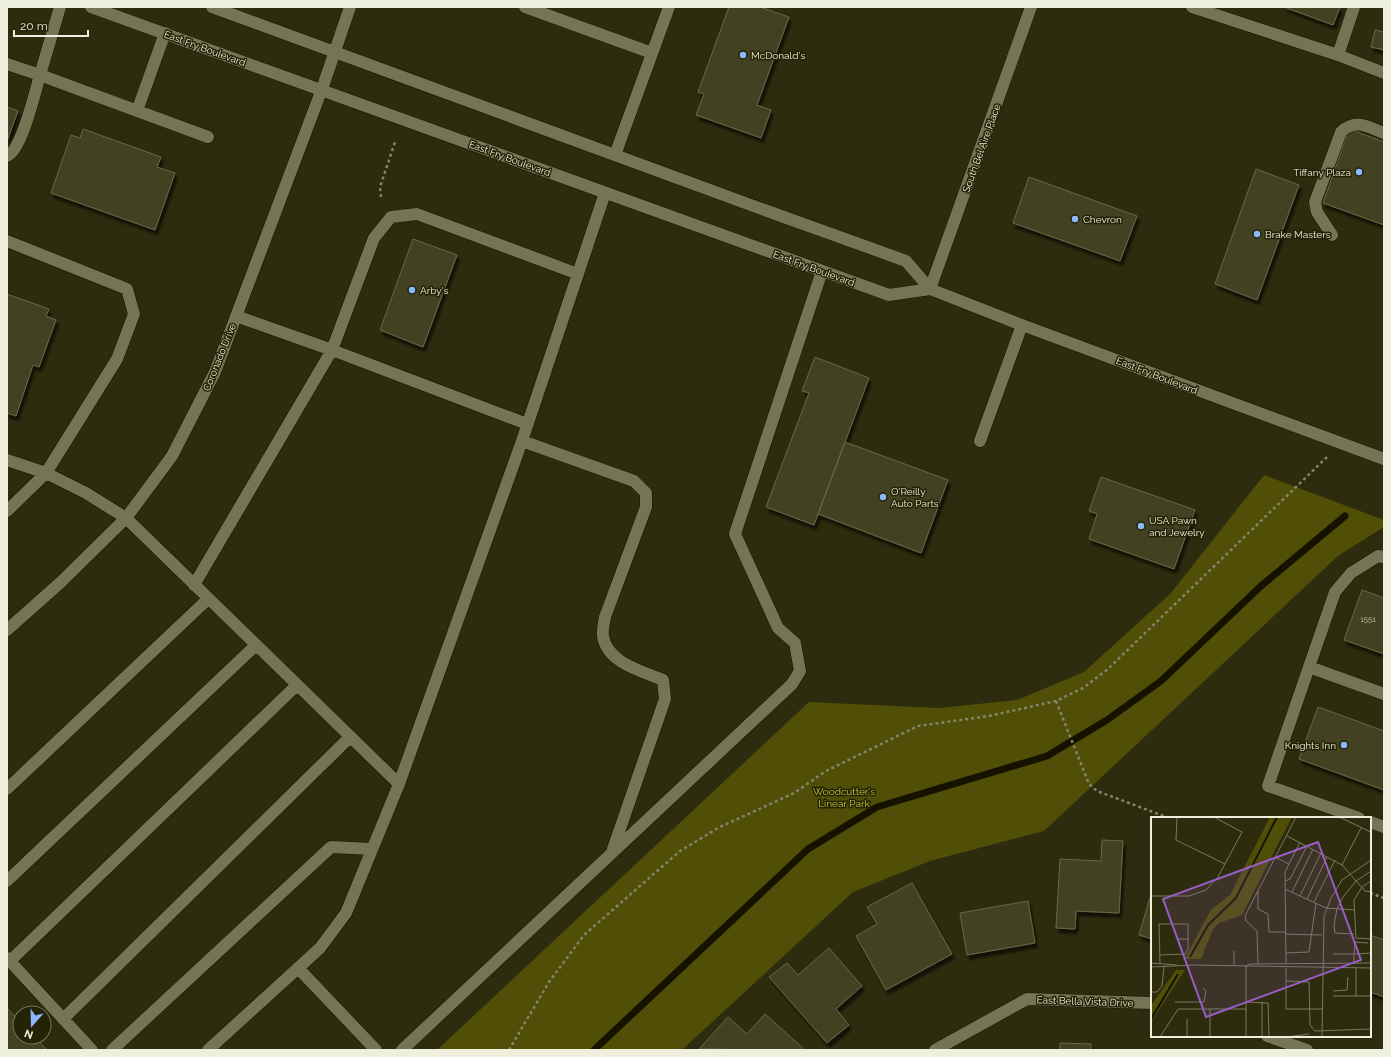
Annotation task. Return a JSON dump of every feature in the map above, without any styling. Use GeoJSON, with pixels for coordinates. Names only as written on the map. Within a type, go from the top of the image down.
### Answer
{"type":"FeatureCollection","features":[{"type":"Feature","properties":{"kind":"main road"},"geometry":{"type":"LineString","coordinates":[[7,156],[18,144],[60,7]]}},
{"type":"Feature","properties":{"kind":"main road","name":"East Fry Boulevard"},"geometry":{"type":"LineString","coordinates":[[91,7],[322,89],[889,295],[930,289]]}},
{"type":"Feature","properties":{"kind":"main road","name":"East Fry Boulevard"},"geometry":{"type":"LineString","coordinates":[[212,7],[906,261],[930,289],[1022,325],[1340,444],[1384,459]]}},
{"type":"Feature","properties":{"kind":"main road","name":"Coronado Drive"},"geometry":{"type":"LineString","coordinates":[[7,630],[61,582],[126,518],[172,456],[215,372],[322,89],[350,7]]}},
{"type":"Feature","properties":{"kind":"main road"},"geometry":{"type":"LineString","coordinates":[[526,7],[652,53]]}},
{"type":"Feature","properties":{"kind":"main road"},"geometry":{"type":"LineString","coordinates":[[615,155],[668,7]]}},
{"type":"Feature","properties":{"kind":"main road","name":"South Bel Aire Place"},"geometry":{"type":"LineString","coordinates":[[930,289],[1031,7]]}},
{"type":"Feature","properties":{"kind":"main road"},"geometry":{"type":"LineString","coordinates":[[1192,7],[1338,54],[1384,73]]}},
{"type":"Feature","properties":{"kind":"main road"},"geometry":{"type":"LineString","coordinates":[[1338,54],[1354,7]]}},
{"type":"Feature","properties":{"kind":"main road"},"geometry":{"type":"LineString","coordinates":[[137,111],[164,33]]}},
{"type":"Feature","properties":{"kind":"main road"},"geometry":{"type":"LineString","coordinates":[[7,64],[208,137]]}},
{"type":"Feature","properties":{"kind":"main road"},"geometry":{"type":"LineString","coordinates":[[1332,235],[1317,212],[1315,202],[1341,132],[1348,125],[1358,124],[1384,133]]}},
{"type":"Feature","properties":{"kind":"main road"},"geometry":{"type":"LineString","coordinates":[[208,1050],[320,948],[346,913],[399,784],[522,441],[605,193]]}},
{"type":"Feature","properties":{"kind":"main road"},"geometry":{"type":"LineString","coordinates":[[194,585],[332,350],[374,238],[391,217],[417,214],[578,274]]}},
{"type":"Feature","properties":{"kind":"main road"},"geometry":{"type":"LineString","coordinates":[[7,241],[127,289],[134,314],[117,359],[46,473],[7,511]]}},
{"type":"Feature","properties":{"kind":"main road"},"geometry":{"type":"LineString","coordinates":[[402,1050],[792,684],[800,671],[795,643],[778,628],[735,534],[822,271]]}},
{"type":"Feature","properties":{"kind":"main road"},"geometry":{"type":"LineString","coordinates":[[236,316],[332,350],[527,424]]}},
{"type":"Feature","properties":{"kind":"main road"},"geometry":{"type":"LineString","coordinates":[[980,441],[1022,325]]}},
{"type":"Feature","properties":{"kind":"main road"},"geometry":{"type":"LineString","coordinates":[[522,441],[634,481],[646,494],[646,507],[605,618],[603,636],[610,653],[626,664],[664,680],[665,699],[613,851]]}},
{"type":"Feature","properties":{"kind":"main road"},"geometry":{"type":"LineString","coordinates":[[7,460],[46,473],[86,493],[126,518],[399,784]]}},
{"type":"Feature","properties":{"kind":"main road"},"geometry":{"type":"LineString","coordinates":[[1356,817],[1268,786],[1334,592],[1350,573],[1378,556],[1384,557]]}},
{"type":"Feature","properties":{"kind":"main road"},"geometry":{"type":"LineString","coordinates":[[7,790],[208,599]]}},
{"type":"Feature","properties":{"kind":"main road"},"geometry":{"type":"LineString","coordinates":[[7,881],[256,645]]}},
{"type":"Feature","properties":{"kind":"main road"},"geometry":{"type":"LineString","coordinates":[[1309,667],[1384,694]]}},
{"type":"Feature","properties":{"kind":"main road"},"geometry":{"type":"LineString","coordinates":[[92,1050],[8,960],[296,685]]}},
{"type":"Feature","properties":{"kind":"main road"},"geometry":{"type":"LineString","coordinates":[[63,1019],[350,737]]}},
{"type":"Feature","properties":{"kind":"main road"},"geometry":{"type":"LineString","coordinates":[[1371,822],[1384,827]]}},
{"type":"Feature","properties":{"kind":"main road"},"geometry":{"type":"LineString","coordinates":[[112,1050],[331,847],[372,849]]}},
{"type":"Feature","properties":{"kind":"main road"},"geometry":{"type":"LineString","coordinates":[[298,968],[376,1050]]}},
{"type":"Feature","properties":{"kind":"main road","name":"East Bella Vista Drive"},"geometry":{"type":"LineString","coordinates":[[935,1050],[1027,999],[1151,1003]]}},
{"type":"Feature","properties":{"kind":"main road"},"geometry":{"type":"LineString","coordinates":[[1270,1037],[1307,1050]]}},
{"type":"Feature","properties":{"kind":"path"},"geometry":{"type":"LineString","coordinates":[[381,197],[380,187],[395,142]]}},
{"type":"Feature","properties":{"kind":"path"},"geometry":{"type":"LineString","coordinates":[[509,1050],[549,982],[584,935],[680,851],[718,828],[794,793],[826,771],[918,726],[989,716],[1056,701],[1082,688],[1108,669],[1340,444]]}},
{"type":"Feature","properties":{"kind":"path"},"geometry":{"type":"LineString","coordinates":[[1056,701],[1065,719],[1089,784],[1097,791],[1166,817]]}},
{"type":"Feature","properties":{"kind":"path"},"geometry":{"type":"LineString","coordinates":[[1371,893],[1384,898]]}},
{"type":"Feature","properties":{"kind":"green space","name":"Woodcutter's Linear Park"},"geometry":{"type":"Polygon","coordinates":[[[1264,475],[1384,520],[1384,527],[1338,556],[1044,831],[930,861],[853,892],[682,1050],[437,1050],[809,702],[939,708],[1017,700],[1084,672],[1171,593],[1264,475]]]}},
{"type":"Feature","properties":{"kind":"building","name":"McDonald's"},"geometry":{"type":"Polygon","coordinates":[[[729,7],[760,7],[789,17],[757,105],[771,110],[761,138],[696,115],[704,94],[698,92],[729,7]]]}},
{"type":"Feature","properties":{"kind":"building"},"geometry":{"type":"Polygon","coordinates":[[[1284,7],[1340,7],[1333,25],[1284,7]]]}},
{"type":"Feature","properties":{"kind":"building"},"geometry":{"type":"Polygon","coordinates":[[[1375,30],[1384,32],[1384,50],[1371,47],[1375,30]]]}},
{"type":"Feature","properties":{"kind":"building"},"geometry":{"type":"Polygon","coordinates":[[[7,107],[18,111],[7,141],[7,107]]]}},
{"type":"Feature","properties":{"kind":"building"},"geometry":{"type":"Polygon","coordinates":[[[83,129],[161,157],[157,167],[175,173],[155,230],[51,193],[71,135],[80,138],[83,129]]]}},
{"type":"Feature","properties":{"kind":"building","name":"Tiffany Plaza"},"geometry":{"type":"Polygon","coordinates":[[[1349,129],[1384,142],[1384,225],[1323,203],[1349,129]]]}},
{"type":"Feature","properties":{"kind":"building","name":"Brake Masters"},"geometry":{"type":"Polygon","coordinates":[[[1256,169],[1299,185],[1257,300],[1215,284],[1256,169]]]}},
{"type":"Feature","properties":{"kind":"building","name":"Chevron"},"geometry":{"type":"Polygon","coordinates":[[[1029,177],[1137,216],[1120,261],[1013,223],[1029,177]]]}},
{"type":"Feature","properties":{"kind":"building"},"geometry":{"type":"Polygon","coordinates":[[[413,239],[457,255],[423,347],[380,330],[413,239]]]}},
{"type":"Feature","properties":{"kind":"building"},"geometry":{"type":"Polygon","coordinates":[[[7,294],[49,309],[46,316],[56,320],[39,367],[33,365],[16,416],[7,413],[7,294]]]}},
{"type":"Feature","properties":{"kind":"building"},"geometry":{"type":"Polygon","coordinates":[[[815,357],[869,378],[814,525],[766,507],[809,393],[802,391],[815,357]]]}},
{"type":"Feature","properties":{"kind":"building","name":"O'Reilly Auto Parts"},"geometry":{"type":"Polygon","coordinates":[[[845,442],[948,480],[921,553],[818,514],[845,442]]]}},
{"type":"Feature","properties":{"kind":"building","name":"USA Pawn and Jewelry"},"geometry":{"type":"Polygon","coordinates":[[[1101,477],[1195,510],[1174,569],[1089,539],[1097,514],[1089,511],[1101,477]]]}},
{"type":"Feature","properties":{"kind":"building"},"geometry":{"type":"Polygon","coordinates":[[[1362,590],[1384,598],[1384,654],[1344,640],[1362,590]]]}},
{"type":"Feature","properties":{"kind":"building","name":"Knights Inn"},"geometry":{"type":"Polygon","coordinates":[[[1318,707],[1384,731],[1384,790],[1299,759],[1318,707]]]}},
{"type":"Feature","properties":{"kind":"building"},"geometry":{"type":"Polygon","coordinates":[[[1102,840],[1123,841],[1119,913],[1076,911],[1075,929],[1056,928],[1060,859],[1101,861],[1102,840]]]}},
{"type":"Feature","properties":{"kind":"building"},"geometry":{"type":"Polygon","coordinates":[[[912,883],[952,954],[886,990],[856,936],[877,924],[867,907],[912,883]]]}},
{"type":"Feature","properties":{"kind":"building"},"geometry":{"type":"Polygon","coordinates":[[[1151,894],[1151,939],[1139,935],[1151,894]]]}},
{"type":"Feature","properties":{"kind":"building"},"geometry":{"type":"Polygon","coordinates":[[[1028,901],[1035,943],[967,955],[960,913],[1028,901]]]}},
{"type":"Feature","properties":{"kind":"building"},"geometry":{"type":"Polygon","coordinates":[[[1371,935],[1384,940],[1384,997],[1371,992],[1371,935]]]}},
{"type":"Feature","properties":{"kind":"building"},"geometry":{"type":"Polygon","coordinates":[[[829,948],[862,986],[836,1009],[849,1025],[827,1043],[769,977],[787,963],[798,975],[829,948]]]}},
{"type":"Feature","properties":{"kind":"building"},"geometry":{"type":"Polygon","coordinates":[[[7,1008],[12,1013],[12,1045],[42,1045],[47,1050],[7,1050],[7,1008]]]}},
{"type":"Feature","properties":{"kind":"building"},"geometry":{"type":"Polygon","coordinates":[[[765,1014],[805,1050],[699,1049],[728,1017],[747,1034],[765,1014]]]}},
{"type":"Feature","properties":{"kind":"building"},"geometry":{"type":"Polygon","coordinates":[[[1060,1043],[1091,1044],[1091,1050],[1060,1050],[1060,1043]]]}},
{"type":"Feature","properties":{"kind":"waterway"},"geometry":{"type":"LineString","coordinates":[[594,1050],[808,849],[877,807],[1047,756],[1107,720],[1161,681],[1261,586],[1345,516]]}},
{"type":"Feature","properties":{"kind":"place","name":"McDonald's"},"geometry":{"type":"Point","coordinates":[743,55]}},
{"type":"Feature","properties":{"kind":"place","name":"Tiffany Plaza"},"geometry":{"type":"Point","coordinates":[1359,172]}},
{"type":"Feature","properties":{"kind":"place","name":"Chevron"},"geometry":{"type":"Point","coordinates":[1075,219]}},
{"type":"Feature","properties":{"kind":"place","name":"Brake Masters"},"geometry":{"type":"Point","coordinates":[1257,234]}},
{"type":"Feature","properties":{"kind":"place","name":"Arby's"},"geometry":{"type":"Point","coordinates":[412,290]}},
{"type":"Feature","properties":{"kind":"place","name":"O'Reilly Auto Parts"},"geometry":{"type":"Point","coordinates":[883,497]}},
{"type":"Feature","properties":{"kind":"place","name":"USA Pawn and Jewelry"},"geometry":{"type":"Point","coordinates":[1141,526]}},
{"type":"Feature","properties":{"kind":"place","name":"Knights Inn"},"geometry":{"type":"Point","coordinates":[1344,745]}}]}
